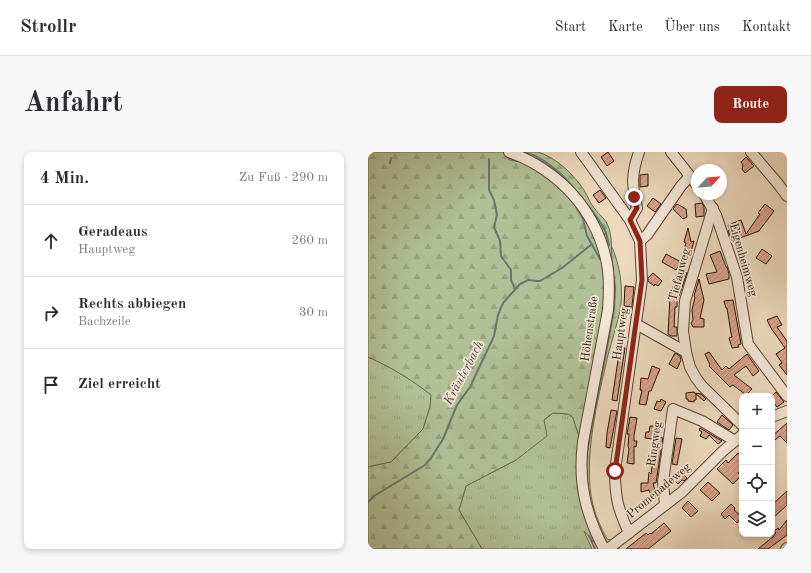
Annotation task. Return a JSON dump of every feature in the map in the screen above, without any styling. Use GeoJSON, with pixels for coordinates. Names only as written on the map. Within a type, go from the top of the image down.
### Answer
{"type":"FeatureCollection","features":[{"type":"Feature","properties":{"kind":"street","name":"Höhenstraße"},"geometry":{"type":"LineString","coordinates":[[509,152],[529,160],[550,173],[571,193],[581,205],[595,227],[608,265],[608,310],[583,442],[581,468],[586,508],[594,531],[604,549]]}},
{"type":"Feature","properties":{"kind":"street","name":"Hauptweg"},"geometry":{"type":"LineString","coordinates":[[581,152],[630,220],[640,241],[642,280],[615,471],[617,504],[629,534]]}},
{"type":"Feature","properties":{"kind":"street"},"geometry":{"type":"LineString","coordinates":[[630,220],[637,208],[632,178],[633,168],[639,152]]}},
{"type":"Feature","properties":{"kind":"street"},"geometry":{"type":"LineString","coordinates":[[640,241],[647,235],[681,186],[690,176],[671,152]]}},
{"type":"Feature","properties":{"kind":"street"},"geometry":{"type":"LineString","coordinates":[[751,152],[787,196]]}},
{"type":"Feature","properties":{"kind":"street","name":"Eigenheimweg"},"geometry":{"type":"LineString","coordinates":[[708,200],[713,208],[737,277],[748,344],[787,396]]}},
{"type":"Feature","properties":{"kind":"street","name":"Tiefauweg"},"geometry":{"type":"LineString","coordinates":[[713,208],[685,301],[683,331],[686,352],[693,372],[702,386],[739,422]]}},
{"type":"Feature","properties":{"kind":"street"},"geometry":{"type":"LineString","coordinates":[[636,324],[686,352]]}},
{"type":"Feature","properties":{"kind":"street","name":"Ringweg"},"geometry":{"type":"LineString","coordinates":[[665,505],[662,488],[673,409],[702,420],[738,438]]}},
{"type":"Feature","properties":{"kind":"street"},"geometry":{"type":"LineString","coordinates":[[775,416],[787,411]]}},
{"type":"Feature","properties":{"kind":"street","name":"Promenadeweg"},"geometry":{"type":"LineString","coordinates":[[613,548],[682,492],[738,438]]}},
{"type":"Feature","properties":{"kind":"green space"},"geometry":{"type":"Polygon","coordinates":[[[368,152],[538,152],[558,162],[575,178],[584,190],[593,207],[606,221],[610,230],[611,265],[581,442],[573,418],[568,414],[553,413],[544,420],[547,436],[516,460],[466,486],[459,510],[482,549],[368,549],[368,467],[391,462],[423,429],[430,407],[431,395],[401,374],[368,357],[368,152]]]}},
{"type":"Feature","properties":{"kind":"green space"},"geometry":{"type":"Polygon","coordinates":[[[611,245],[617,260],[622,294],[619,316],[608,355],[596,410],[590,449],[589,469],[590,487],[597,518],[607,539],[613,541],[620,549],[600,549],[584,531],[592,549],[482,549],[459,510],[466,486],[516,460],[544,420],[553,413],[569,414],[573,418],[581,442],[611,265],[611,245]]]}},
{"type":"Feature","properties":{"kind":"green space"},"geometry":{"type":"Polygon","coordinates":[[[368,357],[401,374],[432,395],[423,429],[391,462],[368,467],[368,357]]]}},
{"type":"Feature","properties":{"kind":"building"},"geometry":{"type":"Polygon","coordinates":[[[608,152],[614,161],[607,166],[601,157],[608,152]]]}},
{"type":"Feature","properties":{"kind":"building"},"geometry":{"type":"Polygon","coordinates":[[[746,157],[754,166],[745,173],[742,169],[743,165],[741,162],[746,157]]]}},
{"type":"Feature","properties":{"kind":"building"},"geometry":{"type":"Polygon","coordinates":[[[648,174],[648,186],[640,187],[640,175],[648,174]]]}},
{"type":"Feature","properties":{"kind":"building"},"geometry":{"type":"Polygon","coordinates":[[[600,190],[606,198],[599,203],[593,195],[600,190]]]}},
{"type":"Feature","properties":{"kind":"building"},"geometry":{"type":"Polygon","coordinates":[[[653,198],[661,204],[655,212],[647,206],[653,198]]]}},
{"type":"Feature","properties":{"kind":"building"},"geometry":{"type":"Polygon","coordinates":[[[702,203],[704,207],[704,216],[696,217],[695,204],[702,203]]]}},
{"type":"Feature","properties":{"kind":"building"},"geometry":{"type":"Polygon","coordinates":[[[677,204],[686,209],[687,217],[683,219],[673,209],[677,204]]]}},
{"type":"Feature","properties":{"kind":"building"},"geometry":{"type":"Polygon","coordinates":[[[765,204],[774,211],[759,231],[732,241],[728,231],[730,230],[728,225],[741,220],[746,234],[765,204]]]}},
{"type":"Feature","properties":{"kind":"building"},"geometry":{"type":"Polygon","coordinates":[[[688,228],[691,242],[694,241],[690,255],[683,253],[688,228]]]}},
{"type":"Feature","properties":{"kind":"building"},"geometry":{"type":"Polygon","coordinates":[[[762,249],[772,256],[766,264],[756,258],[762,249]]]}},
{"type":"Feature","properties":{"kind":"building"},"geometry":{"type":"Polygon","coordinates":[[[720,251],[727,267],[729,279],[709,284],[706,274],[717,272],[710,255],[720,251]]]}},
{"type":"Feature","properties":{"kind":"building"},"geometry":{"type":"Polygon","coordinates":[[[666,254],[681,262],[676,270],[662,262],[666,254]]]}},
{"type":"Feature","properties":{"kind":"building"},"geometry":{"type":"Polygon","coordinates":[[[678,270],[687,273],[679,296],[677,295],[677,307],[675,307],[674,327],[677,327],[677,336],[671,336],[668,334],[670,297],[678,270]]]}},
{"type":"Feature","properties":{"kind":"building"},"geometry":{"type":"Polygon","coordinates":[[[653,273],[662,281],[658,286],[655,284],[654,286],[648,281],[648,278],[653,273]]]}},
{"type":"Feature","properties":{"kind":"building"},"geometry":{"type":"Polygon","coordinates":[[[699,279],[704,300],[700,318],[704,319],[704,327],[693,327],[691,323],[693,320],[692,310],[699,279]]]}},
{"type":"Feature","properties":{"kind":"building"},"geometry":{"type":"Polygon","coordinates":[[[625,286],[634,287],[632,307],[624,306],[625,286]]]}},
{"type":"Feature","properties":{"kind":"building"},"geometry":{"type":"Polygon","coordinates":[[[733,300],[741,344],[738,345],[739,347],[732,348],[729,338],[732,337],[727,308],[724,301],[733,300]]]}},
{"type":"Feature","properties":{"kind":"building"},"geometry":{"type":"Polygon","coordinates":[[[777,316],[782,325],[777,327],[787,341],[787,375],[779,365],[782,363],[776,354],[785,348],[767,320],[777,316]]]}},
{"type":"Feature","properties":{"kind":"building"},"geometry":{"type":"Polygon","coordinates":[[[620,347],[625,348],[617,401],[612,400],[620,347]]]}},
{"type":"Feature","properties":{"kind":"building"},"geometry":{"type":"Polygon","coordinates":[[[709,352],[722,370],[726,366],[729,369],[747,354],[759,371],[753,376],[746,366],[734,375],[752,389],[748,393],[743,393],[733,385],[730,387],[709,366],[710,365],[705,354],[709,352]]]}},
{"type":"Feature","properties":{"kind":"building"},"geometry":{"type":"Polygon","coordinates":[[[675,353],[680,356],[681,360],[677,369],[669,364],[675,353]]]}},
{"type":"Feature","properties":{"kind":"building"},"geometry":{"type":"Polygon","coordinates":[[[652,366],[660,369],[651,391],[649,391],[646,405],[639,404],[642,390],[640,390],[641,378],[648,379],[652,366]]]}},
{"type":"Feature","properties":{"kind":"building"},"geometry":{"type":"Polygon","coordinates":[[[694,392],[701,394],[706,399],[704,401],[696,394],[696,400],[694,400],[694,402],[688,401],[688,399],[686,399],[686,393],[694,392]]]}},
{"type":"Feature","properties":{"kind":"building"},"geometry":{"type":"Polygon","coordinates":[[[776,392],[784,402],[777,407],[775,404],[776,392]]]}},
{"type":"Feature","properties":{"kind":"building"},"geometry":{"type":"Polygon","coordinates":[[[661,399],[666,402],[661,411],[654,409],[657,401],[660,402],[661,399]]]}},
{"type":"Feature","properties":{"kind":"building"},"geometry":{"type":"Polygon","coordinates":[[[611,410],[617,411],[610,448],[606,447],[611,410]]]}},
{"type":"Feature","properties":{"kind":"building"},"geometry":{"type":"Polygon","coordinates":[[[722,415],[733,425],[729,430],[717,422],[722,415]]]}},
{"type":"Feature","properties":{"kind":"building"},"geometry":{"type":"Polygon","coordinates":[[[630,417],[637,418],[634,436],[634,441],[637,441],[636,447],[634,446],[634,464],[627,463],[629,434],[627,434],[630,417]]]}},
{"type":"Feature","properties":{"kind":"building"},"geometry":{"type":"Polygon","coordinates":[[[787,423],[787,443],[780,436],[775,440],[775,433],[787,423]]]}},
{"type":"Feature","properties":{"kind":"building"},"geometry":{"type":"Polygon","coordinates":[[[650,426],[656,426],[655,437],[663,438],[656,483],[653,483],[655,491],[650,493],[649,490],[641,492],[641,483],[648,483],[649,472],[651,474],[655,446],[652,446],[653,439],[645,438],[646,432],[649,432],[650,426]]]}},
{"type":"Feature","properties":{"kind":"building"},"geometry":{"type":"Polygon","coordinates":[[[700,428],[722,441],[718,444],[709,435],[706,439],[700,436],[702,432],[699,430],[700,428]]]}},
{"type":"Feature","properties":{"kind":"building"},"geometry":{"type":"Polygon","coordinates":[[[676,438],[682,439],[677,465],[672,464],[676,438]]]}},
{"type":"Feature","properties":{"kind":"building"},"geometry":{"type":"Polygon","coordinates":[[[738,453],[739,478],[733,484],[717,469],[726,460],[728,463],[738,453]]]}},
{"type":"Feature","properties":{"kind":"building"},"geometry":{"type":"Polygon","coordinates":[[[681,472],[687,478],[678,484],[674,480],[681,472]]]}},
{"type":"Feature","properties":{"kind":"building"},"geometry":{"type":"Polygon","coordinates":[[[708,482],[720,493],[712,501],[700,490],[708,482]]]}},
{"type":"Feature","properties":{"kind":"building"},"geometry":{"type":"Polygon","coordinates":[[[787,491],[787,505],[775,516],[775,502],[787,491]]]}},
{"type":"Feature","properties":{"kind":"building"},"geometry":{"type":"Polygon","coordinates":[[[688,501],[698,511],[691,517],[682,508],[688,501]]]}},
{"type":"Feature","properties":{"kind":"building"},"geometry":{"type":"Polygon","coordinates":[[[731,504],[735,508],[734,510],[739,514],[739,521],[737,523],[729,515],[725,519],[721,514],[731,504]]]}},
{"type":"Feature","properties":{"kind":"building"},"geometry":{"type":"Polygon","coordinates":[[[787,520],[787,535],[768,549],[758,549],[773,537],[775,537],[775,530],[778,528],[779,530],[787,520]]]}},
{"type":"Feature","properties":{"kind":"building"},"geometry":{"type":"Polygon","coordinates":[[[664,523],[671,531],[648,549],[626,549],[646,533],[648,535],[650,533],[651,534],[664,523]]]}},
{"type":"Feature","properties":{"kind":"waterway"},"geometry":{"type":"LineString","coordinates":[[525,152],[546,162],[564,177],[597,217],[605,230],[605,234]]}},
{"type":"Feature","properties":{"kind":"waterway"},"geometry":{"type":"LineString","coordinates":[[390,163],[391,158]]}},
{"type":"Feature","properties":{"kind":"waterway"},"geometry":{"type":"LineString","coordinates":[[489,159],[489,190],[494,200],[497,215],[494,227],[500,241],[501,256],[511,270],[511,280],[515,289]]}},
{"type":"Feature","properties":{"kind":"waterway"},"geometry":{"type":"LineString","coordinates":[[509,159],[517,161]]}},
{"type":"Feature","properties":{"kind":"waterway"},"geometry":{"type":"LineString","coordinates":[[576,207],[583,219],[587,236],[600,259]]}},
{"type":"Feature","properties":{"kind":"waterway"},"geometry":{"type":"LineString","coordinates":[[606,233],[609,245]]}},
{"type":"Feature","properties":{"kind":"waterway","name":"Kräuterbach"},"geometry":{"type":"LineString","coordinates":[[368,502],[374,496],[425,465],[431,458],[443,439],[457,405],[470,387],[494,336],[498,315],[503,303],[520,284],[528,280],[540,281],[562,268],[592,244]]}},
{"type":"Feature","properties":{"kind":"waterway"},"geometry":{"type":"LineString","coordinates":[[588,490],[586,468],[587,452],[614,310],[615,287],[611,256]]}},
{"type":"Feature","properties":{"kind":"waterway"},"geometry":{"type":"LineString","coordinates":[[589,536],[595,549]]}},
{"type":"Feature","properties":{"kind":"route"},"geometry":{"type":"LineString","coordinates":[[615,471],[642,280],[640,241],[630,220],[637,208],[634,197]]}}]}
